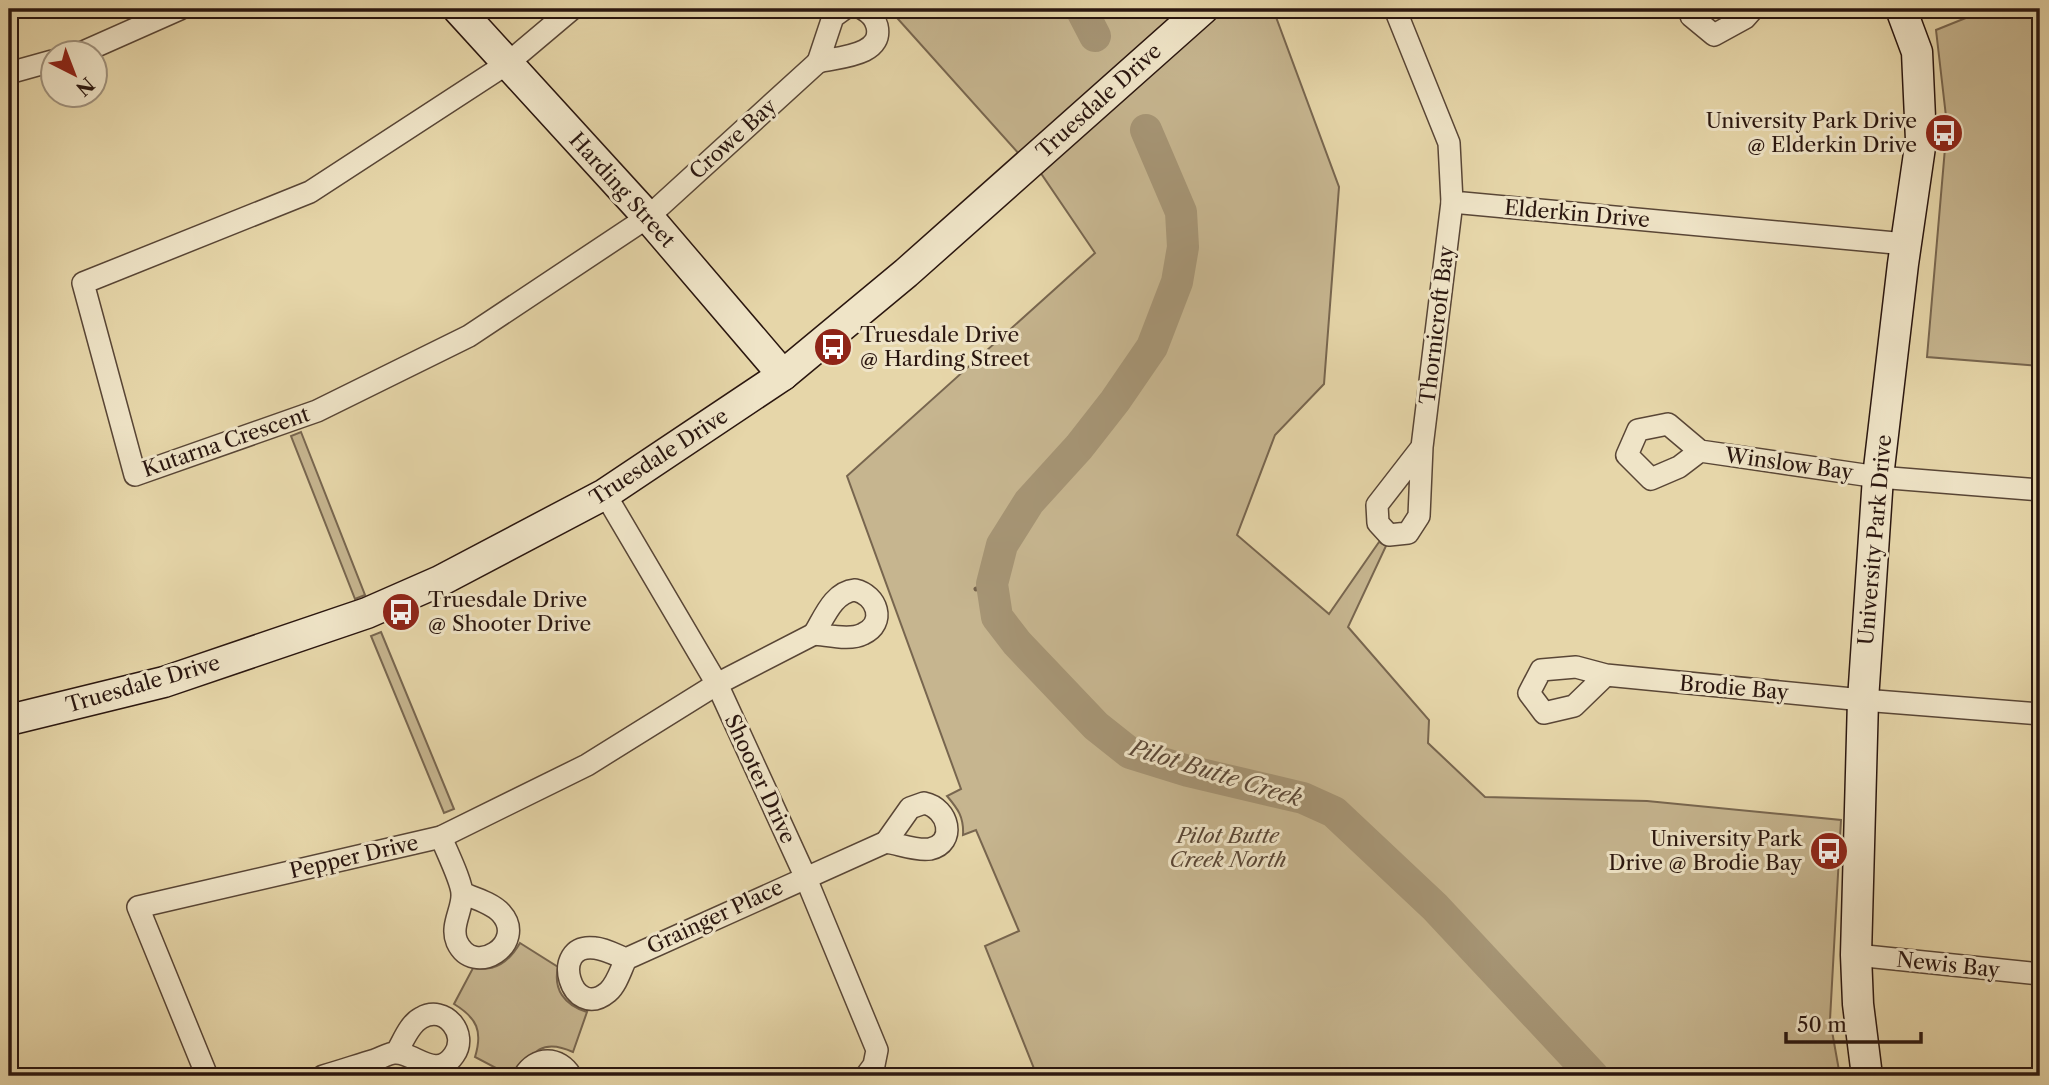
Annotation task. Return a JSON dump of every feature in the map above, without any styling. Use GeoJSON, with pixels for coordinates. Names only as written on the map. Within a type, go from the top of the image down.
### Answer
{"type":"FeatureCollection","features":[{"type":"Feature","properties":{"kind":"street"},"geometry":{"type":"LineString","coordinates":[[108,41],[180,9]]}},
{"type":"Feature","properties":{"kind":"street","name":"Harding Street"},"geometry":{"type":"LineString","coordinates":[[458,9],[648,217],[783,375]]}},
{"type":"Feature","properties":{"kind":"street"},"geometry":{"type":"LineString","coordinates":[[508,64],[572,9]]}},
{"type":"Feature","properties":{"kind":"street","name":"Crowe Bay"},"geometry":{"type":"LineString","coordinates":[[648,217],[818,62],[833,17],[844,9]]}},
{"type":"Feature","properties":{"kind":"street"},"geometry":{"type":"LineString","coordinates":[[818,62],[865,52],[871,47],[876,40],[876,23],[863,9]]}},
{"type":"Feature","properties":{"kind":"street","name":"Truesdale Drive"},"geometry":{"type":"LineString","coordinates":[[9,720],[164,682],[367,613],[440,581],[605,494],[783,375],[906,273],[1203,9]]}},
{"type":"Feature","properties":{"kind":"street"},"geometry":{"type":"LineString","coordinates":[[1395,9],[1449,143],[1452,202]]}},
{"type":"Feature","properties":{"kind":"street"},"geometry":{"type":"LineString","coordinates":[[1693,9],[1691,16],[1714,35],[1745,18],[1753,9]]}},
{"type":"Feature","properties":{"kind":"street","name":"University Park Drive"},"geometry":{"type":"LineString","coordinates":[[1867,1076],[1858,1004],[1856,955],[1863,700],[1878,477],[1921,140],[1917,52],[1900,9]]}},
{"type":"Feature","properties":{"kind":"street","name":"Kutarna Crescent"},"geometry":{"type":"LineString","coordinates":[[508,64],[310,192],[83,283],[135,475],[317,411],[470,336],[648,217]]}},
{"type":"Feature","properties":{"kind":"street"},"geometry":{"type":"LineString","coordinates":[[9,73],[38,65]]}},
{"type":"Feature","properties":{"kind":"street","name":"Elderkin Drive"},"geometry":{"type":"LineString","coordinates":[[1452,202],[1906,244]]}},
{"type":"Feature","properties":{"kind":"street","name":"Thornicroft Bay"},"geometry":{"type":"LineString","coordinates":[[1422,447],[1452,202]]}},
{"type":"Feature","properties":{"kind":"street","name":"Winslow Bay"},"geometry":{"type":"LineString","coordinates":[[1700,451],[1878,477],[2040,490]]}},
{"type":"Feature","properties":{"kind":"street","name":"Shooter Drive"},"geometry":{"type":"LineString","coordinates":[[605,494],[717,684],[805,876],[877,1050],[874,1065],[866,1076]]}},
{"type":"Feature","properties":{"kind":"street","name":"Pepper Drive"},"geometry":{"type":"LineString","coordinates":[[207,1076],[138,907],[441,837],[587,765],[717,684],[814,634]]}},
{"type":"Feature","properties":{"kind":"street","name":"Brodie Bay"},"geometry":{"type":"LineString","coordinates":[[1606,675],[2040,714]]}},
{"type":"Feature","properties":{"kind":"street"},"geometry":{"type":"LineString","coordinates":[[441,837],[462,892]]}},
{"type":"Feature","properties":{"kind":"street","name":"Grainger Place"},"geometry":{"type":"LineString","coordinates":[[626,959],[805,876],[886,842]]}},
{"type":"Feature","properties":{"kind":"street","name":"Newis Bay"},"geometry":{"type":"LineString","coordinates":[[1856,955],[2040,974]]}},
{"type":"Feature","properties":{"kind":"street"},"geometry":{"type":"LineString","coordinates":[[323,1076],[396,1053]]}},
{"type":"Feature","properties":{"kind":"street"},"geometry":{"type":"LineString","coordinates":[[524,1076],[536,1063],[551,1060],[566,1068],[571,1076]]}},
{"type":"Feature","properties":{"kind":"green space","name":"Pilot Butte Creek North"},"geometry":{"type":"Polygon","coordinates":[[[889,9],[1273,9],[1339,187],[1324,384],[1275,435],[1237,535],[1329,614],[1379,542],[1386,546],[1348,627],[1429,720],[1428,743],[1485,797],[1647,801],[1841,820],[1830,1020],[1840,1076],[1037,1076],[985,946],[1019,931],[976,830],[963,835],[960,814],[947,796],[961,789],[847,476],[1095,253],[1040,172],[1020,155],[889,9]]]}},
{"type":"Feature","properties":{"kind":"green space"},"geometry":{"type":"Polygon","coordinates":[[[1988,9],[2040,9],[2040,366],[1927,357],[1947,125],[1936,30],[1988,9]]]}},
{"type":"Feature","properties":{"kind":"green space"},"geometry":{"type":"Polygon","coordinates":[[[301,432],[365,595],[355,599],[291,436],[301,432]]]}},
{"type":"Feature","properties":{"kind":"green space"},"geometry":{"type":"Polygon","coordinates":[[[381,632],[454,809],[444,813],[371,636],[381,632]]]}},
{"type":"Feature","properties":{"kind":"green space"},"geometry":{"type":"Polygon","coordinates":[[[520,943],[558,967],[557,982],[562,995],[572,1005],[587,1012],[573,1052],[554,1046],[540,1049],[528,1060],[518,1076],[511,1076],[475,1057],[478,1040],[476,1026],[468,1015],[454,1004],[473,968],[495,967],[501,964],[520,943]]]}},
{"type":"Feature","properties":{"kind":"waterway","name":"Pilot Butte Creek"},"geometry":{"type":"LineString","coordinates":[[1081,9],[1095,36]]}},
{"type":"Feature","properties":{"kind":"waterway","name":"Pilot Butte Creek"},"geometry":{"type":"LineString","coordinates":[[1146,130],[1181,212],[1183,247],[1177,282],[1152,347],[1079,447],[1029,502],[1002,545],[992,584],[997,617],[1017,643],[1096,726],[1130,753],[1188,771],[1303,798],[1334,812],[1435,907],[1593,1076]]}},
{"type":"Feature","properties":{"kind":"waterway"},"geometry":{"type":"LineString","coordinates":[[976,589],[993,579]]}},
{"type":"Feature","properties":{"kind":"waterway","name":"Pilot Butte Creek"},"geometry":{"type":"LineString","coordinates":[[1572,1066],[1573,1055]]}},
{"type":"Feature","properties":{"kind":"place","name":"University Park Drive @ Elderkin Drive"},"geometry":{"type":"Point","coordinates":[1944,133]}},
{"type":"Feature","properties":{"kind":"place","name":"Truesdale Drive @ Harding Street"},"geometry":{"type":"Point","coordinates":[833,347]}},
{"type":"Feature","properties":{"kind":"place","name":"Truesdale Drive @ Shooter Drive"},"geometry":{"type":"Point","coordinates":[401,612]}},
{"type":"Feature","properties":{"kind":"place","name":"University Park Drive @ Brodie Bay"},"geometry":{"type":"Point","coordinates":[1829,851]}}]}
